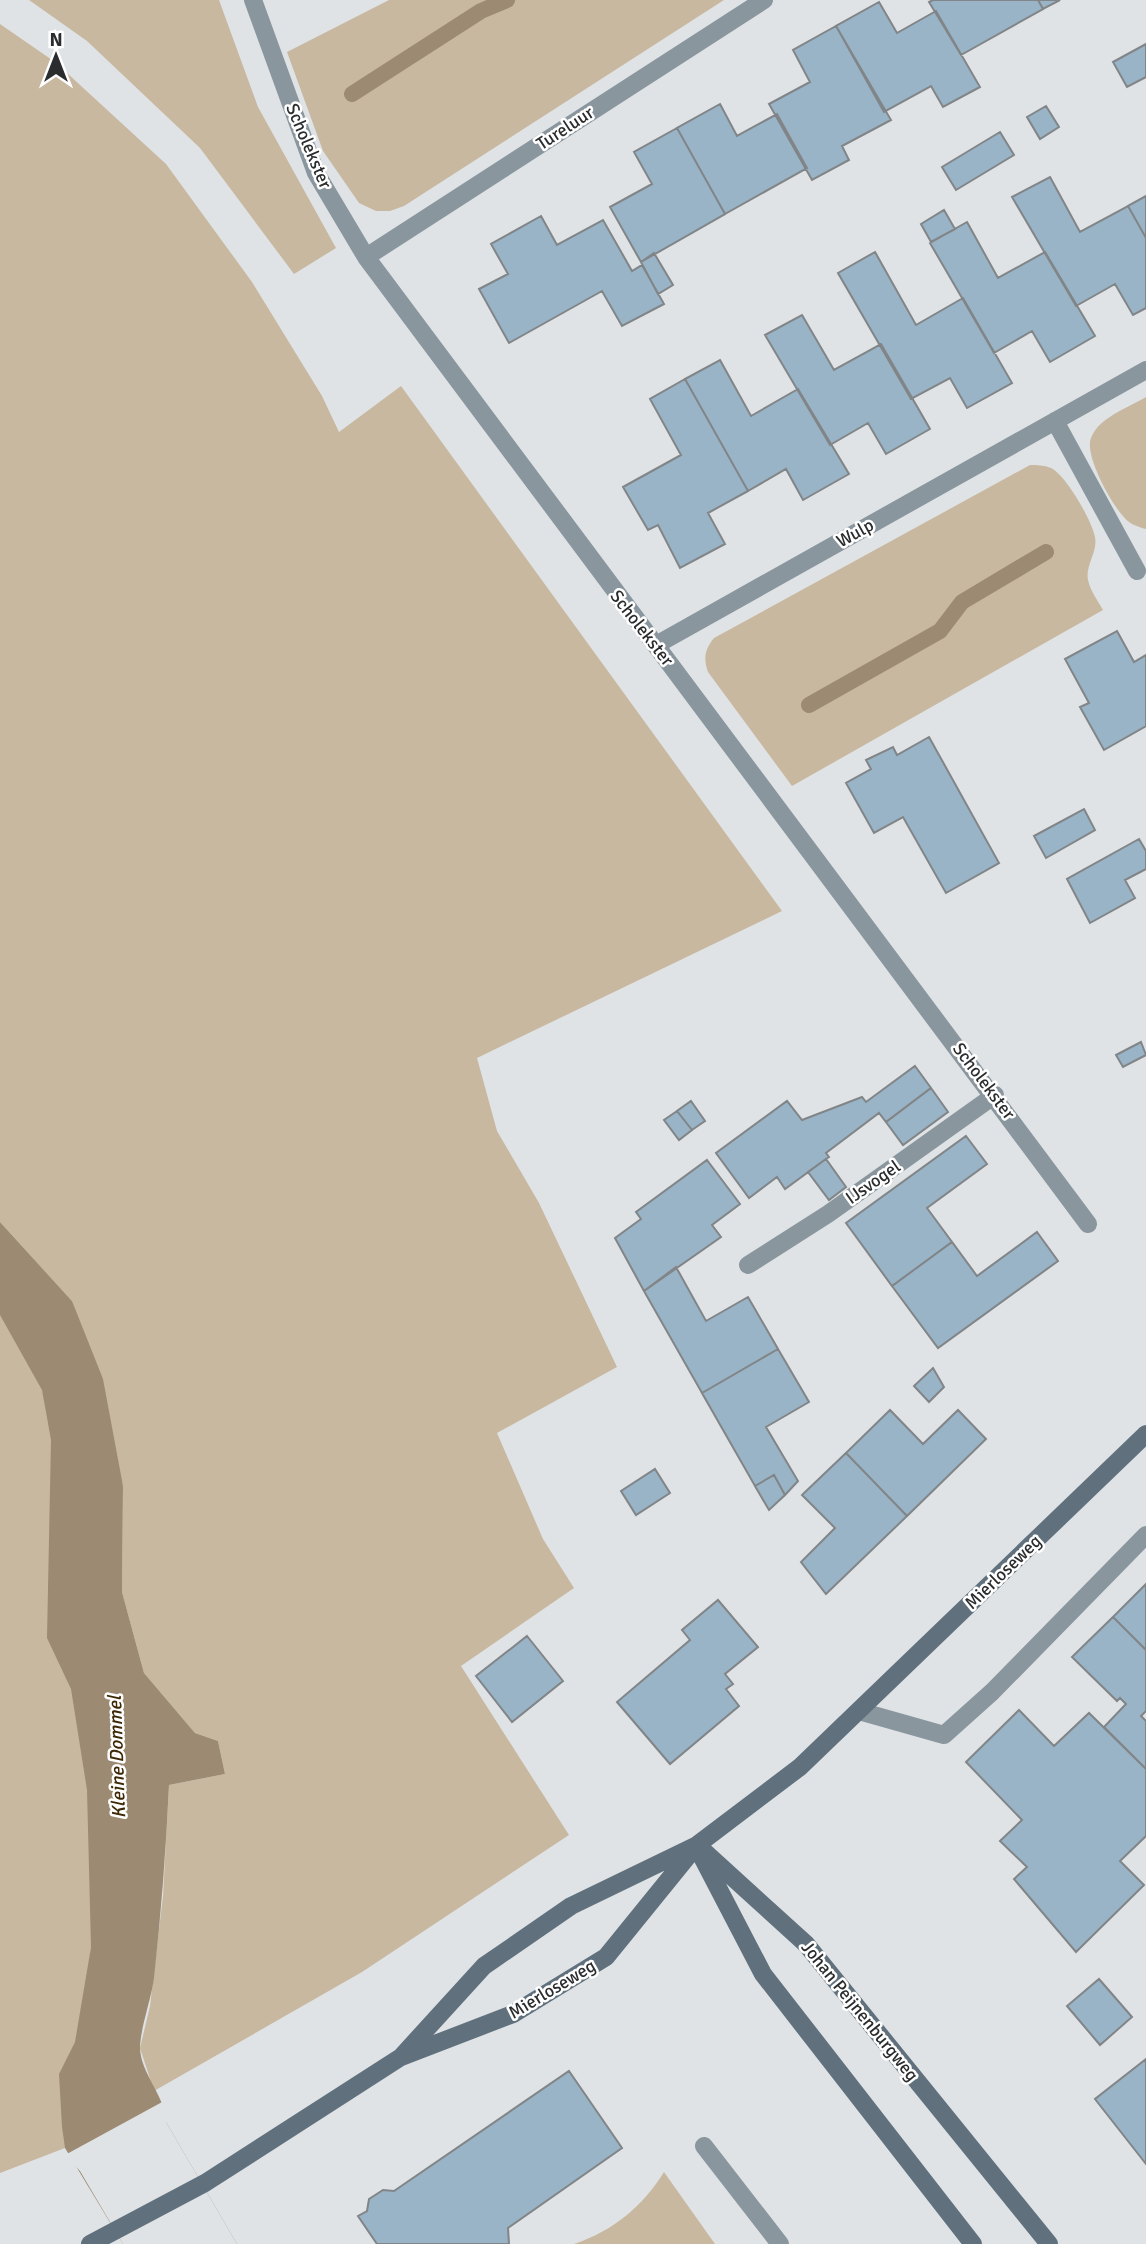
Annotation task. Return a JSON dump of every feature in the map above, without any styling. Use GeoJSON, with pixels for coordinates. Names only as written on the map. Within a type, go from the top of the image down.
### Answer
{"type":"FeatureCollection","features":[{"type":"Feature","properties":{"kind":"main road","name":"Mierloseweg"},"geometry":{"type":"LineString","coordinates":[[401,2057],[484,1966],[571,1906],[697,1845],[800,1767],[1146,1434]]}},
{"type":"Feature","properties":{"kind":"main road","name":"Mierloseweg"},"geometry":{"type":"LineString","coordinates":[[90,2244],[205,2183],[401,2057],[513,2014],[607,1957],[697,1845]]}},
{"type":"Feature","properties":{"kind":"main road"},"geometry":{"type":"LineString","coordinates":[[697,1845],[763,1974],[973,2244]]}},
{"type":"Feature","properties":{"kind":"main road","name":"Johan Peijnenburgweg"},"geometry":{"type":"LineString","coordinates":[[697,1845],[806,1944],[1049,2244]]}},
{"type":"Feature","properties":{"kind":"street","name":"Scholekster"},"geometry":{"type":"LineString","coordinates":[[253,0],[316,173],[366,257],[1088,1224]]}},
{"type":"Feature","properties":{"kind":"street","name":"Tureluur"},"geometry":{"type":"LineString","coordinates":[[366,257],[764,0]]}},
{"type":"Feature","properties":{"kind":"street","name":"Wulp"},"geometry":{"type":"LineString","coordinates":[[656,645],[1146,370]]}},
{"type":"Feature","properties":{"kind":"street"},"geometry":{"type":"LineString","coordinates":[[1055,421],[1138,571]]}},
{"type":"Feature","properties":{"kind":"street","name":"IJsvogel"},"geometry":{"type":"LineString","coordinates":[[748,1265],[828,1214],[995,1096]]}},
{"type":"Feature","properties":{"kind":"street"},"geometry":{"type":"LineString","coordinates":[[859,1711],[944,1735],[992,1692],[1146,1535]]}},
{"type":"Feature","properties":{"kind":"street"},"geometry":{"type":"LineString","coordinates":[[704,2146],[780,2244]]}},
{"type":"Feature","properties":{"kind":"shaded area"},"geometry":{"type":"Polygon","coordinates":[[[29,0],[219,0],[258,107],[336,248],[294,274],[200,148],[87,41],[29,0]]]}},
{"type":"Feature","properties":{"kind":"shaded area"},"geometry":{"type":"Polygon","coordinates":[[[389,0],[724,0],[404,206],[390,211],[376,211],[359,203],[323,151],[287,52],[389,0]]]}},
{"type":"Feature","properties":{"kind":"shaded area"},"geometry":{"type":"Polygon","coordinates":[[[0,24],[55,62],[166,164],[252,282],[322,396],[339,432],[401,386],[782,911],[477,1058],[497,1131],[539,1203],[617,1367],[497,1433],[543,1539],[574,1588],[461,1666],[569,1835],[362,1972],[154,2091],[140,2048],[150,2006],[163,1896],[169,1785],[225,1774],[218,1741],[195,1733],[144,1673],[122,1592],[123,1486],[72,1301],[0,1222],[0,24]]]}},
{"type":"Feature","properties":{"kind":"shaded area"},"geometry":{"type":"Polygon","coordinates":[[[1146,397],[1146,529],[1130,523],[1118,510],[1095,467],[1090,446],[1091,438],[1100,424],[1146,397]]]}},
{"type":"Feature","properties":{"kind":"shaded area"},"geometry":{"type":"Polygon","coordinates":[[[1030,465],[1046,466],[1057,472],[1084,510],[1095,537],[1088,580],[1103,610],[792,786],[708,672],[705,658],[711,642],[1030,465]]]}},
{"type":"Feature","properties":{"kind":"shaded area"},"geometry":{"type":"Polygon","coordinates":[[[0,1292],[12,1304],[67,1461],[96,1731],[91,1947],[65,2148],[0,2173],[0,1292]]]}},
{"type":"Feature","properties":{"kind":"shaded area"},"geometry":{"type":"Polygon","coordinates":[[[664,2172],[715,2244],[574,2244],[602,2232],[626,2216],[647,2196],[664,2172]]]}},
{"type":"Feature","properties":{"kind":"water","name":"Kleine Dommel"},"geometry":{"type":"Polygon","coordinates":[[[0,1222],[72,1301],[103,1379],[123,1486],[122,1592],[144,1673],[195,1733],[218,1741],[225,1774],[169,1785],[154,1978],[140,2047],[144,2066],[162,2103],[166,2122],[237,2244],[123,2244],[65,2148],[59,2074],[75,2042],[91,1947],[87,1790],[71,1689],[47,1638],[51,1440],[42,1390],[0,1315],[0,1222]]]}},
{"type":"Feature","properties":{"kind":"pier"},"geometry":{"type":"Polygon","coordinates":[[[164,2101],[169,2110],[166,2122],[237,2244],[123,2244],[80,2171],[65,2155],[164,2101]]]}},
{"type":"Feature","properties":{"kind":"building"},"geometry":{"type":"Polygon","coordinates":[[[1038,0],[1043,9],[961,55],[929,2],[1038,0]]]}},
{"type":"Feature","properties":{"kind":"building"},"geometry":{"type":"Polygon","coordinates":[[[1038,0],[1060,0],[1043,9],[1038,0]]]}},
{"type":"Feature","properties":{"kind":"building"},"geometry":{"type":"Polygon","coordinates":[[[879,2],[897,33],[936,11],[980,87],[943,107],[931,86],[884,112],[836,26],[879,2]]]}},
{"type":"Feature","properties":{"kind":"building"},"geometry":{"type":"Polygon","coordinates":[[[836,26],[891,120],[842,146],[849,160],[812,180],[769,104],[810,82],[793,50],[836,26]]]}},
{"type":"Feature","properties":{"kind":"building"},"geometry":{"type":"Polygon","coordinates":[[[1146,44],[1146,77],[1127,87],[1113,62],[1146,44]]]}},
{"type":"Feature","properties":{"kind":"building"},"geometry":{"type":"Polygon","coordinates":[[[720,104],[737,136],[777,114],[807,168],[725,214],[677,128],[720,104]]]}},
{"type":"Feature","properties":{"kind":"building"},"geometry":{"type":"Polygon","coordinates":[[[1046,106],[1059,127],[1040,139],[1027,117],[1046,106]]]}},
{"type":"Feature","properties":{"kind":"building"},"geometry":{"type":"Polygon","coordinates":[[[677,128],[725,214],[641,262],[610,207],[652,184],[634,152],[677,128]]]}},
{"type":"Feature","properties":{"kind":"building"},"geometry":{"type":"Polygon","coordinates":[[[1000,132],[1014,155],[956,190],[942,167],[1000,132]]]}},
{"type":"Feature","properties":{"kind":"building"},"geometry":{"type":"Polygon","coordinates":[[[1050,177],[1080,232],[1128,206],[1146,238],[1146,308],[1133,315],[1115,284],[1076,306],[1012,197],[1050,177]]]}},
{"type":"Feature","properties":{"kind":"building"},"geometry":{"type":"Polygon","coordinates":[[[1146,196],[1146,238],[1128,206],[1146,196]]]}},
{"type":"Feature","properties":{"kind":"building"},"geometry":{"type":"Polygon","coordinates":[[[944,210],[955,229],[931,242],[921,224],[944,210]]]}},
{"type":"Feature","properties":{"kind":"building"},"geometry":{"type":"Polygon","coordinates":[[[541,216],[557,245],[603,220],[632,271],[642,265],[664,304],[622,326],[602,291],[509,343],[479,289],[508,274],[491,244],[541,216]]]}},
{"type":"Feature","properties":{"kind":"building"},"geometry":{"type":"Polygon","coordinates":[[[967,222],[998,278],[1045,252],[1095,336],[1050,362],[1032,331],[994,353],[930,243],[967,222]]]}},
{"type":"Feature","properties":{"kind":"building"},"geometry":{"type":"Polygon","coordinates":[[[875,252],[916,325],[963,298],[1012,383],[967,408],[950,378],[911,399],[838,273],[875,252]]]}},
{"type":"Feature","properties":{"kind":"building"},"geometry":{"type":"Polygon","coordinates":[[[654,253],[673,285],[658,294],[641,262],[654,253]]]}},
{"type":"Feature","properties":{"kind":"building"},"geometry":{"type":"Polygon","coordinates":[[[802,315],[834,370],[881,344],[930,429],[886,454],[868,423],[830,445],[765,335],[802,315]]]}},
{"type":"Feature","properties":{"kind":"building"},"geometry":{"type":"Polygon","coordinates":[[[720,360],[751,416],[798,389],[849,474],[803,500],[786,469],[748,491],[685,379],[720,360]]]}},
{"type":"Feature","properties":{"kind":"building"},"geometry":{"type":"Polygon","coordinates":[[[685,379],[748,491],[708,513],[725,544],[680,568],[658,525],[648,530],[623,487],[681,455],[650,399],[685,379]]]}},
{"type":"Feature","properties":{"kind":"building"},"geometry":{"type":"Polygon","coordinates":[[[1117,631],[1134,662],[1146,655],[1146,726],[1104,750],[1080,707],[1089,703],[1065,659],[1117,631]]]}},
{"type":"Feature","properties":{"kind":"building"},"geometry":{"type":"Polygon","coordinates":[[[929,737],[999,863],[946,893],[903,817],[874,833],[846,783],[871,769],[866,760],[893,747],[897,755],[929,737]]]}},
{"type":"Feature","properties":{"kind":"building"},"geometry":{"type":"Polygon","coordinates":[[[1084,809],[1095,830],[1046,858],[1034,836],[1084,809]]]}},
{"type":"Feature","properties":{"kind":"building"},"geometry":{"type":"Polygon","coordinates":[[[1139,839],[1146,851],[1146,869],[1125,880],[1135,898],[1090,923],[1067,879],[1139,839]]]}},
{"type":"Feature","properties":{"kind":"building"},"geometry":{"type":"Polygon","coordinates":[[[1141,1042],[1146,1055],[1123,1067],[1116,1055],[1141,1042]]]}},
{"type":"Feature","properties":{"kind":"building"},"geometry":{"type":"Polygon","coordinates":[[[915,1066],[931,1088],[886,1122],[879,1113],[826,1153],[829,1157],[785,1189],[777,1177],[749,1198],[716,1153],[787,1101],[802,1120],[862,1097],[866,1102],[915,1066]]]}},
{"type":"Feature","properties":{"kind":"building"},"geometry":{"type":"Polygon","coordinates":[[[931,1088],[948,1112],[903,1145],[886,1122],[931,1088]]]}},
{"type":"Feature","properties":{"kind":"building"},"geometry":{"type":"Polygon","coordinates":[[[691,1101],[705,1121],[692,1130],[677,1111],[691,1101]]]}},
{"type":"Feature","properties":{"kind":"building"},"geometry":{"type":"Polygon","coordinates":[[[677,1111],[692,1130],[679,1140],[664,1120],[677,1111]]]}},
{"type":"Feature","properties":{"kind":"building"},"geometry":{"type":"Polygon","coordinates":[[[966,1136],[987,1164],[927,1208],[952,1242],[892,1286],[846,1223],[966,1136]]]}},
{"type":"Feature","properties":{"kind":"building"},"geometry":{"type":"Polygon","coordinates":[[[826,1159],[846,1187],[829,1200],[808,1172],[826,1159]]]}},
{"type":"Feature","properties":{"kind":"building"},"geometry":{"type":"Polygon","coordinates":[[[707,1160],[740,1204],[712,1225],[721,1237],[644,1291],[615,1238],[641,1219],[636,1212],[707,1160]]]}},
{"type":"Feature","properties":{"kind":"building"},"geometry":{"type":"Polygon","coordinates":[[[1037,1232],[1058,1261],[938,1348],[892,1286],[952,1242],[977,1276],[1037,1232]]]}},
{"type":"Feature","properties":{"kind":"building"},"geometry":{"type":"Polygon","coordinates":[[[676,1267],[706,1321],[748,1297],[778,1349],[702,1393],[644,1291],[676,1267]]]}},
{"type":"Feature","properties":{"kind":"building"},"geometry":{"type":"Polygon","coordinates":[[[778,1349],[809,1402],[766,1427],[798,1481],[785,1495],[774,1475],[755,1486],[702,1393],[778,1349]]]}},
{"type":"Feature","properties":{"kind":"building"},"geometry":{"type":"Polygon","coordinates":[[[933,1368],[944,1387],[929,1402],[914,1386],[933,1368]]]}},
{"type":"Feature","properties":{"kind":"building"},"geometry":{"type":"Polygon","coordinates":[[[890,1410],[923,1444],[958,1410],[986,1439],[907,1516],[846,1453],[890,1410]]]}},
{"type":"Feature","properties":{"kind":"building"},"geometry":{"type":"Polygon","coordinates":[[[846,1453],[907,1516],[826,1594],[801,1562],[835,1528],[802,1495],[846,1453]]]}},
{"type":"Feature","properties":{"kind":"building"},"geometry":{"type":"Polygon","coordinates":[[[655,1469],[670,1493],[636,1515],[621,1491],[655,1469]]]}},
{"type":"Feature","properties":{"kind":"building"},"geometry":{"type":"Polygon","coordinates":[[[774,1475],[785,1495],[769,1510],[755,1486],[774,1475]]]}},
{"type":"Feature","properties":{"kind":"building"},"geometry":{"type":"Polygon","coordinates":[[[1146,1584],[1146,1650],[1113,1617],[1146,1584]]]}},
{"type":"Feature","properties":{"kind":"building"},"geometry":{"type":"Polygon","coordinates":[[[718,1600],[758,1647],[725,1674],[733,1684],[726,1689],[739,1706],[670,1764],[617,1702],[690,1640],[682,1630],[718,1600]]]}},
{"type":"Feature","properties":{"kind":"building"},"geometry":{"type":"Polygon","coordinates":[[[1113,1617],[1146,1650],[1146,1711],[1141,1716],[1146,1721],[1146,1769],[1104,1727],[1126,1704],[1120,1698],[1117,1701],[1072,1657],[1113,1617]]]}},
{"type":"Feature","properties":{"kind":"building"},"geometry":{"type":"Polygon","coordinates":[[[527,1636],[563,1681],[512,1722],[476,1676],[527,1636]]]}},
{"type":"Feature","properties":{"kind":"building"},"geometry":{"type":"Polygon","coordinates":[[[1019,1710],[1054,1746],[1089,1713],[1146,1769],[1146,1836],[1120,1861],[1144,1885],[1076,1952],[1014,1879],[1027,1867],[1000,1841],[1022,1820],[966,1762],[1019,1710]]]}},
{"type":"Feature","properties":{"kind":"building"},"geometry":{"type":"Polygon","coordinates":[[[1099,1979],[1132,2017],[1100,2045],[1067,2006],[1099,1979]]]}},
{"type":"Feature","properties":{"kind":"building"},"geometry":{"type":"Polygon","coordinates":[[[1146,2059],[1146,2164],[1095,2099],[1146,2059]]]}},
{"type":"Feature","properties":{"kind":"building"},"geometry":{"type":"Polygon","coordinates":[[[569,2071],[622,2148],[508,2228],[509,2244],[377,2244],[358,2216],[367,2211],[369,2199],[383,2190],[394,2191],[569,2071]]]}},
{"type":"Feature","properties":{"kind":"waterway"},"geometry":{"type":"LineString","coordinates":[[352,94],[481,11],[507,0]]}},
{"type":"Feature","properties":{"kind":"waterway"},"geometry":{"type":"LineString","coordinates":[[809,705],[940,631],[962,602],[1046,552]]}}]}
